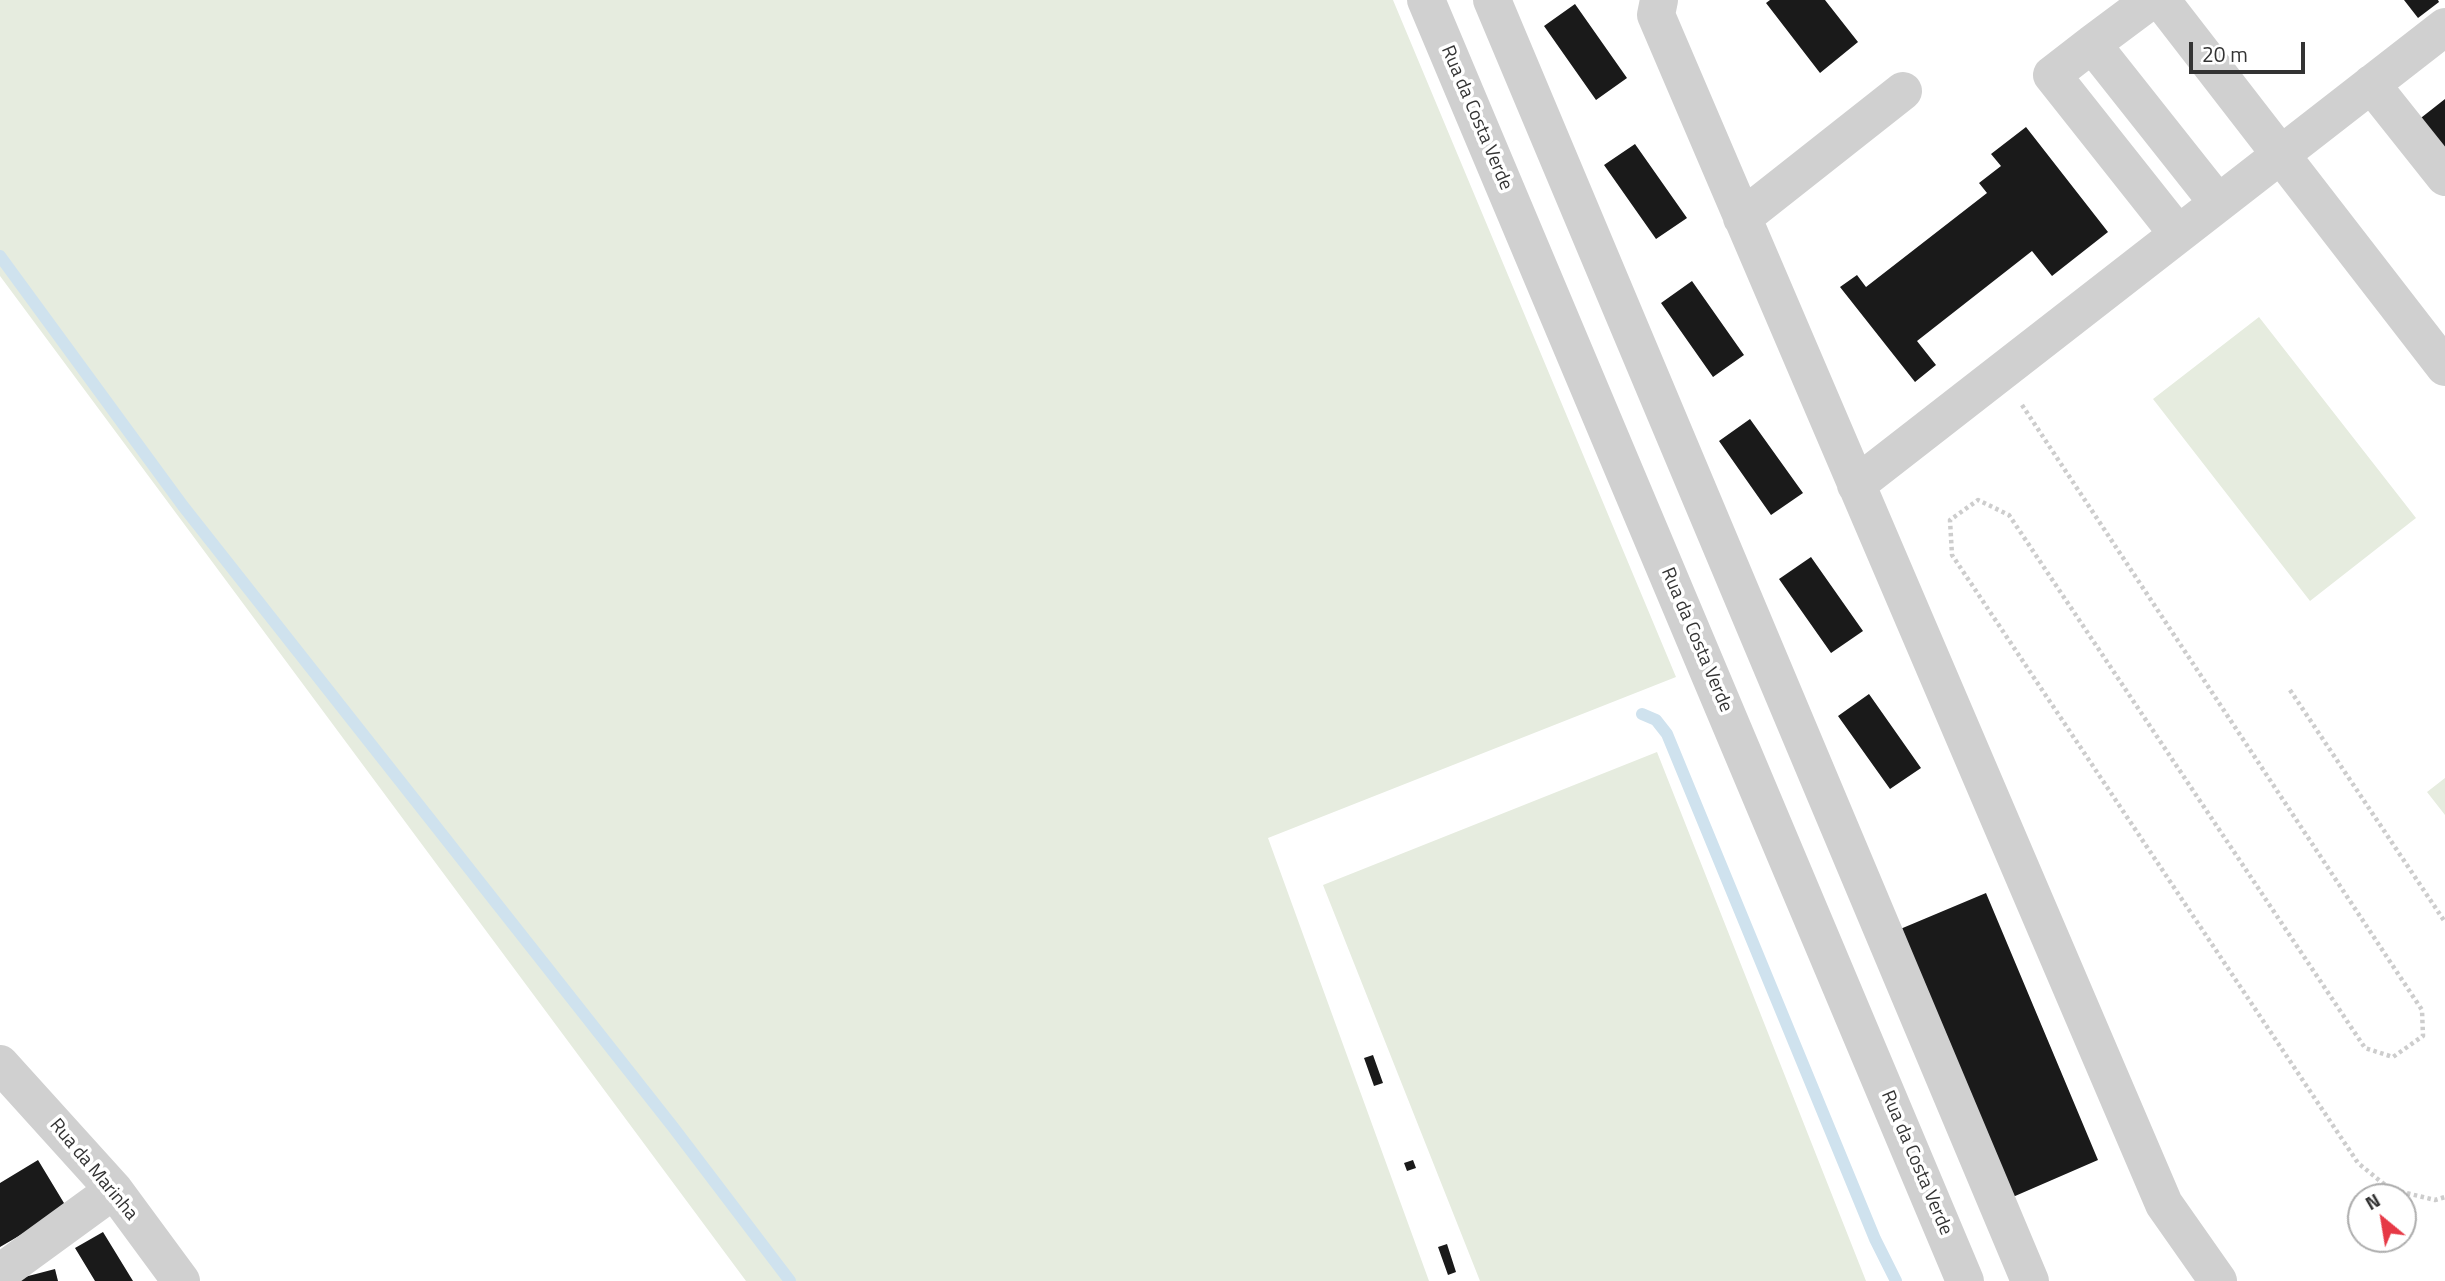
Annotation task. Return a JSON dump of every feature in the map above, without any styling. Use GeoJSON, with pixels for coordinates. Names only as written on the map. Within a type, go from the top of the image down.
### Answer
{"type":"FeatureCollection","features":[{"type":"Feature","properties":{"kind":"street","name":"Rua da Costa Verde"},"geometry":{"type":"LineString","coordinates":[[1426,0],[1965,1281]]}},
{"type":"Feature","properties":{"kind":"street"},"geometry":{"type":"LineString","coordinates":[[1492,0],[2030,1281]]}},
{"type":"Feature","properties":{"kind":"street"},"geometry":{"type":"LineString","coordinates":[[1659,0],[1656,15],[2164,1204],[2218,1281]]}},
{"type":"Feature","properties":{"kind":"street"},"geometry":{"type":"LineString","coordinates":[[2151,0],[2052,75],[2178,234]]}},
{"type":"Feature","properties":{"kind":"street"},"geometry":{"type":"LineString","coordinates":[[2161,0],[2445,367]]}},
{"type":"Feature","properties":{"kind":"street"},"geometry":{"type":"LineString","coordinates":[[1856,485],[2445,27]]}},
{"type":"Feature","properties":{"kind":"street"},"geometry":{"type":"LineString","coordinates":[[2092,44],[2218,203]]}},
{"type":"Feature","properties":{"kind":"street"},"geometry":{"type":"LineString","coordinates":[[2371,84],[2445,177]]}},
{"type":"Feature","properties":{"kind":"street"},"geometry":{"type":"LineString","coordinates":[[1742,218],[1903,91]]}},
{"type":"Feature","properties":{"kind":"street","name":"Rua da Marinha"},"geometry":{"type":"LineString","coordinates":[[0,1064],[114,1190],[181,1281]]}},
{"type":"Feature","properties":{"kind":"street"},"geometry":{"type":"LineString","coordinates":[[0,1273],[114,1190]]}},
{"type":"Feature","properties":{"kind":"path"},"geometry":{"type":"LineString","coordinates":[[2000,373],[2422,1010],[2423,1036],[2393,1057],[2365,1048],[2009,515],[1978,500],[1950,520],[1952,555],[2358,1163],[2390,1189],[2435,1200],[2445,1197]]}},
{"type":"Feature","properties":{"kind":"path"},"geometry":{"type":"LineString","coordinates":[[2290,690],[2445,922]]}},
{"type":"Feature","properties":{"kind":"shaded area"},"geometry":{"type":"Polygon","coordinates":[[[0,0],[1393,0],[1676,677],[1268,838],[1429,1281],[746,1281],[0,276],[0,0]]]}},
{"type":"Feature","properties":{"kind":"shaded area"},"geometry":{"type":"Polygon","coordinates":[[[2259,317],[2416,518],[2310,601],[2153,399],[2259,317]]]}},
{"type":"Feature","properties":{"kind":"shaded area"},"geometry":{"type":"Polygon","coordinates":[[[1657,752],[1866,1281],[1480,1281],[1323,885],[1657,752]]]}},
{"type":"Feature","properties":{"kind":"shaded area"},"geometry":{"type":"Polygon","coordinates":[[[2445,778],[2445,815],[2427,792],[2445,778]]]}},
{"type":"Feature","properties":{"kind":"building"},"geometry":{"type":"Polygon","coordinates":[[[1770,0],[1825,0],[1858,42],[1820,73],[1766,3],[1770,0]]]}},
{"type":"Feature","properties":{"kind":"building"},"geometry":{"type":"Polygon","coordinates":[[[2404,0],[2438,0],[2439,2],[2418,18],[2404,0]]]}},
{"type":"Feature","properties":{"kind":"building"},"geometry":{"type":"Polygon","coordinates":[[[1575,4],[1627,78],[1596,100],[1544,26],[1575,4]]]}},
{"type":"Feature","properties":{"kind":"building"},"geometry":{"type":"Polygon","coordinates":[[[2445,99],[2445,157],[2417,121],[2445,99]]]}},
{"type":"Feature","properties":{"kind":"building"},"geometry":{"type":"Polygon","coordinates":[[[2026,127],[2108,232],[2052,276],[2032,251],[1917,341],[1936,365],[1915,382],[1840,287],[1857,275],[1866,287],[1987,193],[1979,183],[2001,166],[1991,154],[2026,127]]]}},
{"type":"Feature","properties":{"kind":"building"},"geometry":{"type":"Polygon","coordinates":[[[1635,144],[1687,218],[1656,239],[1604,165],[1635,144]]]}},
{"type":"Feature","properties":{"kind":"building"},"geometry":{"type":"Polygon","coordinates":[[[1692,281],[1744,355],[1713,377],[1661,303],[1692,281]]]}},
{"type":"Feature","properties":{"kind":"building"},"geometry":{"type":"Polygon","coordinates":[[[1750,419],[1803,493],[1771,515],[1719,441],[1750,419]]]}},
{"type":"Feature","properties":{"kind":"building"},"geometry":{"type":"Polygon","coordinates":[[[1811,557],[1863,631],[1831,653],[1779,579],[1811,557]]]}},
{"type":"Feature","properties":{"kind":"building"},"geometry":{"type":"Polygon","coordinates":[[[1869,694],[1921,768],[1890,789],[1838,716],[1869,694]]]}},
{"type":"Feature","properties":{"kind":"building"},"geometry":{"type":"Polygon","coordinates":[[[1986,893],[2098,1160],[1999,1203],[1886,935],[1986,893]]]}},
{"type":"Feature","properties":{"kind":"building"},"geometry":{"type":"Polygon","coordinates":[[[1373,1055],[1383,1083],[1374,1086],[1364,1058],[1373,1055]]]}},
{"type":"Feature","properties":{"kind":"building"},"geometry":{"type":"Polygon","coordinates":[[[38,1160],[67,1208],[0,1247],[0,1183],[38,1160]]]}},
{"type":"Feature","properties":{"kind":"building"},"geometry":{"type":"Polygon","coordinates":[[[1413,1160],[1416,1168],[1407,1171],[1404,1163],[1413,1160]]]}},
{"type":"Feature","properties":{"kind":"building"},"geometry":{"type":"Polygon","coordinates":[[[103,1232],[133,1281],[95,1281],[75,1248],[103,1232]]]}},
{"type":"Feature","properties":{"kind":"building"},"geometry":{"type":"Polygon","coordinates":[[[1447,1244],[1456,1272],[1448,1275],[1438,1247],[1447,1244]]]}},
{"type":"Feature","properties":{"kind":"building"},"geometry":{"type":"Polygon","coordinates":[[[55,1269],[58,1281],[13,1281],[13,1280],[55,1269]]]}},
{"type":"Feature","properties":{"kind":"waterway"},"geometry":{"type":"LineString","coordinates":[[0,256],[183,506],[673,1127],[790,1281]]}},
{"type":"Feature","properties":{"kind":"waterway"},"geometry":{"type":"LineString","coordinates":[[1642,714],[1656,720],[1667,734],[1875,1239],[1896,1281]]}}]}
